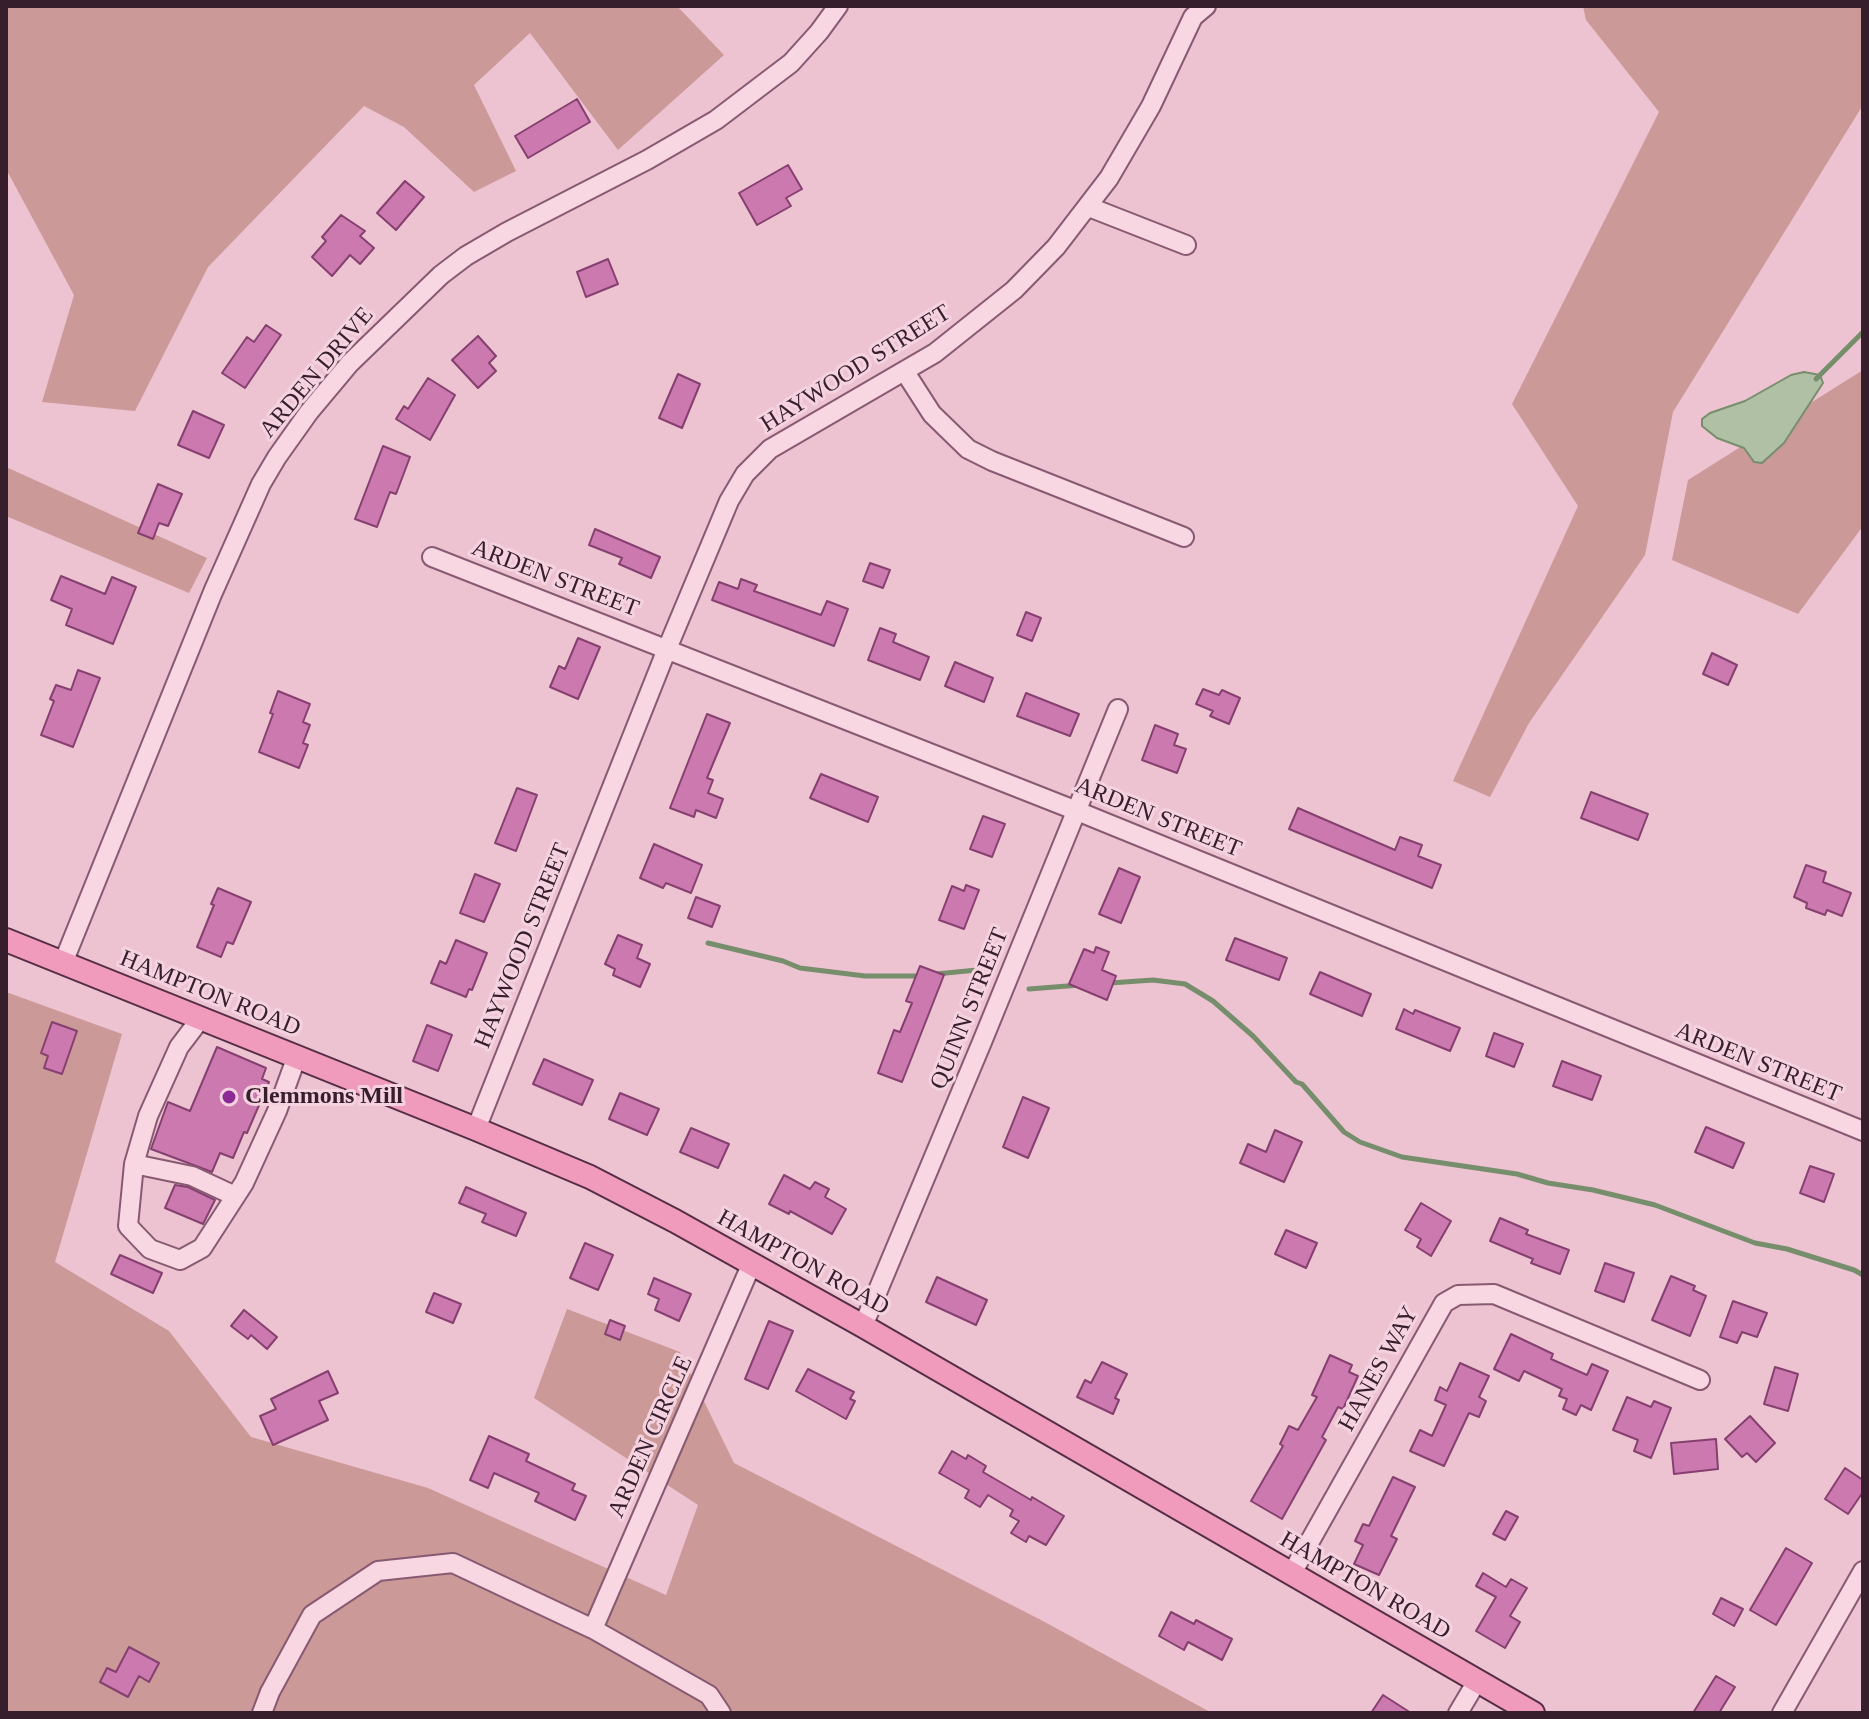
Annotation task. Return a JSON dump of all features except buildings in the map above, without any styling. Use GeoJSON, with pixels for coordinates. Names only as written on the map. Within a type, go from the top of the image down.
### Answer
{"type":"FeatureCollection","features":[{"type":"Feature","properties":{"kind":"main road","name":"HAMPTON ROAD"},"geometry":{"type":"LineString","coordinates":[[6,940],[590,1177],[863,1326],[1533,1713]]}},
{"type":"Feature","properties":{"kind":"street","name":"ARDEN DRIVE"},"geometry":{"type":"LineString","coordinates":[[63,963],[209,603],[261,484],[309,412],[359,353],[441,275],[507,232],[650,159],[716,120],[791,63],[838,6]]}},
{"type":"Feature","properties":{"kind":"street","name":"HAYWOOD STREET"},"geometry":{"type":"LineString","coordinates":[[476,1129],[667,649],[729,501],[745,474],[770,449],[935,353],[1014,290],[1056,247],[1109,178],[1151,106],[1193,17],[1206,6]]}},
{"type":"Feature","properties":{"kind":"street"},"geometry":{"type":"LineString","coordinates":[[1089,207],[1186,245]]}},
{"type":"Feature","properties":{"kind":"street"},"geometry":{"type":"LineString","coordinates":[[905,372],[932,414],[968,449],[1184,537]]}},
{"type":"Feature","properties":{"kind":"street","name":"ARDEN STREET"},"geometry":{"type":"LineString","coordinates":[[432,557],[1077,811],[1863,1131]]}},
{"type":"Feature","properties":{"kind":"street","name":"QUINN STREET"},"geometry":{"type":"LineString","coordinates":[[863,1326],[1118,709]]}},
{"type":"Feature","properties":{"kind":"street"},"geometry":{"type":"LineString","coordinates":[[201,1018],[179,1047],[148,1116],[134,1164],[128,1226],[150,1249],[180,1260],[202,1248],[235,1196],[277,1111],[297,1056]]}},
{"type":"Feature","properties":{"kind":"street"},"geometry":{"type":"LineString","coordinates":[[134,1164],[192,1176],[235,1196]]}},
{"type":"Feature","properties":{"kind":"street","name":"ARDEN CIRCLE"},"geometry":{"type":"LineString","coordinates":[[593,1629],[752,1263]]}},
{"type":"Feature","properties":{"kind":"street","name":"HANES WAY"},"geometry":{"type":"LineString","coordinates":[[1292,1573],[1444,1303],[1458,1295],[1494,1294],[1700,1380]]}},
{"type":"Feature","properties":{"kind":"street"},"geometry":{"type":"LineString","coordinates":[[262,1713],[270,1692],[312,1615],[378,1571],[453,1563],[593,1629],[709,1695],[721,1713]]}},
{"type":"Feature","properties":{"kind":"street"},"geometry":{"type":"LineString","coordinates":[[1782,1713],[1863,1571]]}},
{"type":"Feature","properties":{"kind":"street"},"geometry":{"type":"LineString","coordinates":[[1458,1713],[1477,1681]]}},
{"type":"Feature","properties":{"kind":"shaded area"},"geometry":{"type":"Polygon","coordinates":[[[6,6],[677,6],[724,55],[618,150],[530,33],[474,85],[516,171],[474,192],[404,127],[364,106],[208,267],[135,411],[42,402],[74,295],[6,169],[6,6]]]}},
{"type":"Feature","properties":{"kind":"shaded area"},"geometry":{"type":"Polygon","coordinates":[[[1583,6],[1863,6],[1863,105],[1673,412],[1645,555],[1529,723],[1490,797],[1453,781],[1578,506],[1512,404],[1659,112],[1586,20],[1583,6]]]}},
{"type":"Feature","properties":{"kind":"shaded area"},"geometry":{"type":"Polygon","coordinates":[[[1863,370],[1863,526],[1798,614],[1672,560],[1688,480],[1863,370]]]}},
{"type":"Feature","properties":{"kind":"shaded area"},"geometry":{"type":"Polygon","coordinates":[[[1804,372],[1820,375],[1823,383],[1784,443],[1762,463],[1754,462],[1744,448],[1717,438],[1702,426],[1702,419],[1710,413],[1745,401],[1791,375],[1804,372]]]}},
{"type":"Feature","properties":{"kind":"shaded area"},"geometry":{"type":"Polygon","coordinates":[[[6,467],[207,558],[189,593],[6,516],[6,467]]]}},
{"type":"Feature","properties":{"kind":"shaded area"},"geometry":{"type":"Polygon","coordinates":[[[6,992],[122,1034],[55,1262],[169,1331],[251,1437],[428,1488],[666,1595],[698,1505],[534,1398],[567,1309],[680,1352],[734,1463],[1041,1620],[1212,1713],[6,1713],[6,992]]]}},
{"type":"Feature","properties":{"kind":"waterway"},"geometry":{"type":"LineString","coordinates":[[1816,379],[1863,332]]}},
{"type":"Feature","properties":{"kind":"waterway"},"geometry":{"type":"LineString","coordinates":[[708,943],[800,968],[865,976],[923,976]]}},
{"type":"Feature","properties":{"kind":"waterway"},"geometry":{"type":"LineString","coordinates":[[936,974],[977,970]]}},
{"type":"Feature","properties":{"kind":"waterway"},"geometry":{"type":"LineString","coordinates":[[1110,983],[1153,980],[1185,984],[1213,1001],[1253,1036],[1296,1082],[1302,1084],[1344,1132],[1360,1142],[1402,1157],[1517,1174],[1655,1205],[1755,1243],[1787,1249],[1863,1275]]}},
{"type":"Feature","properties":{"kind":"waterway"},"geometry":{"type":"LineString","coordinates":[[1029,989],[1080,985]]}},
{"type":"Feature","properties":{"kind":"place","name":"Clemmons Mill"},"geometry":{"type":"Point","coordinates":[229,1097]}}]}
